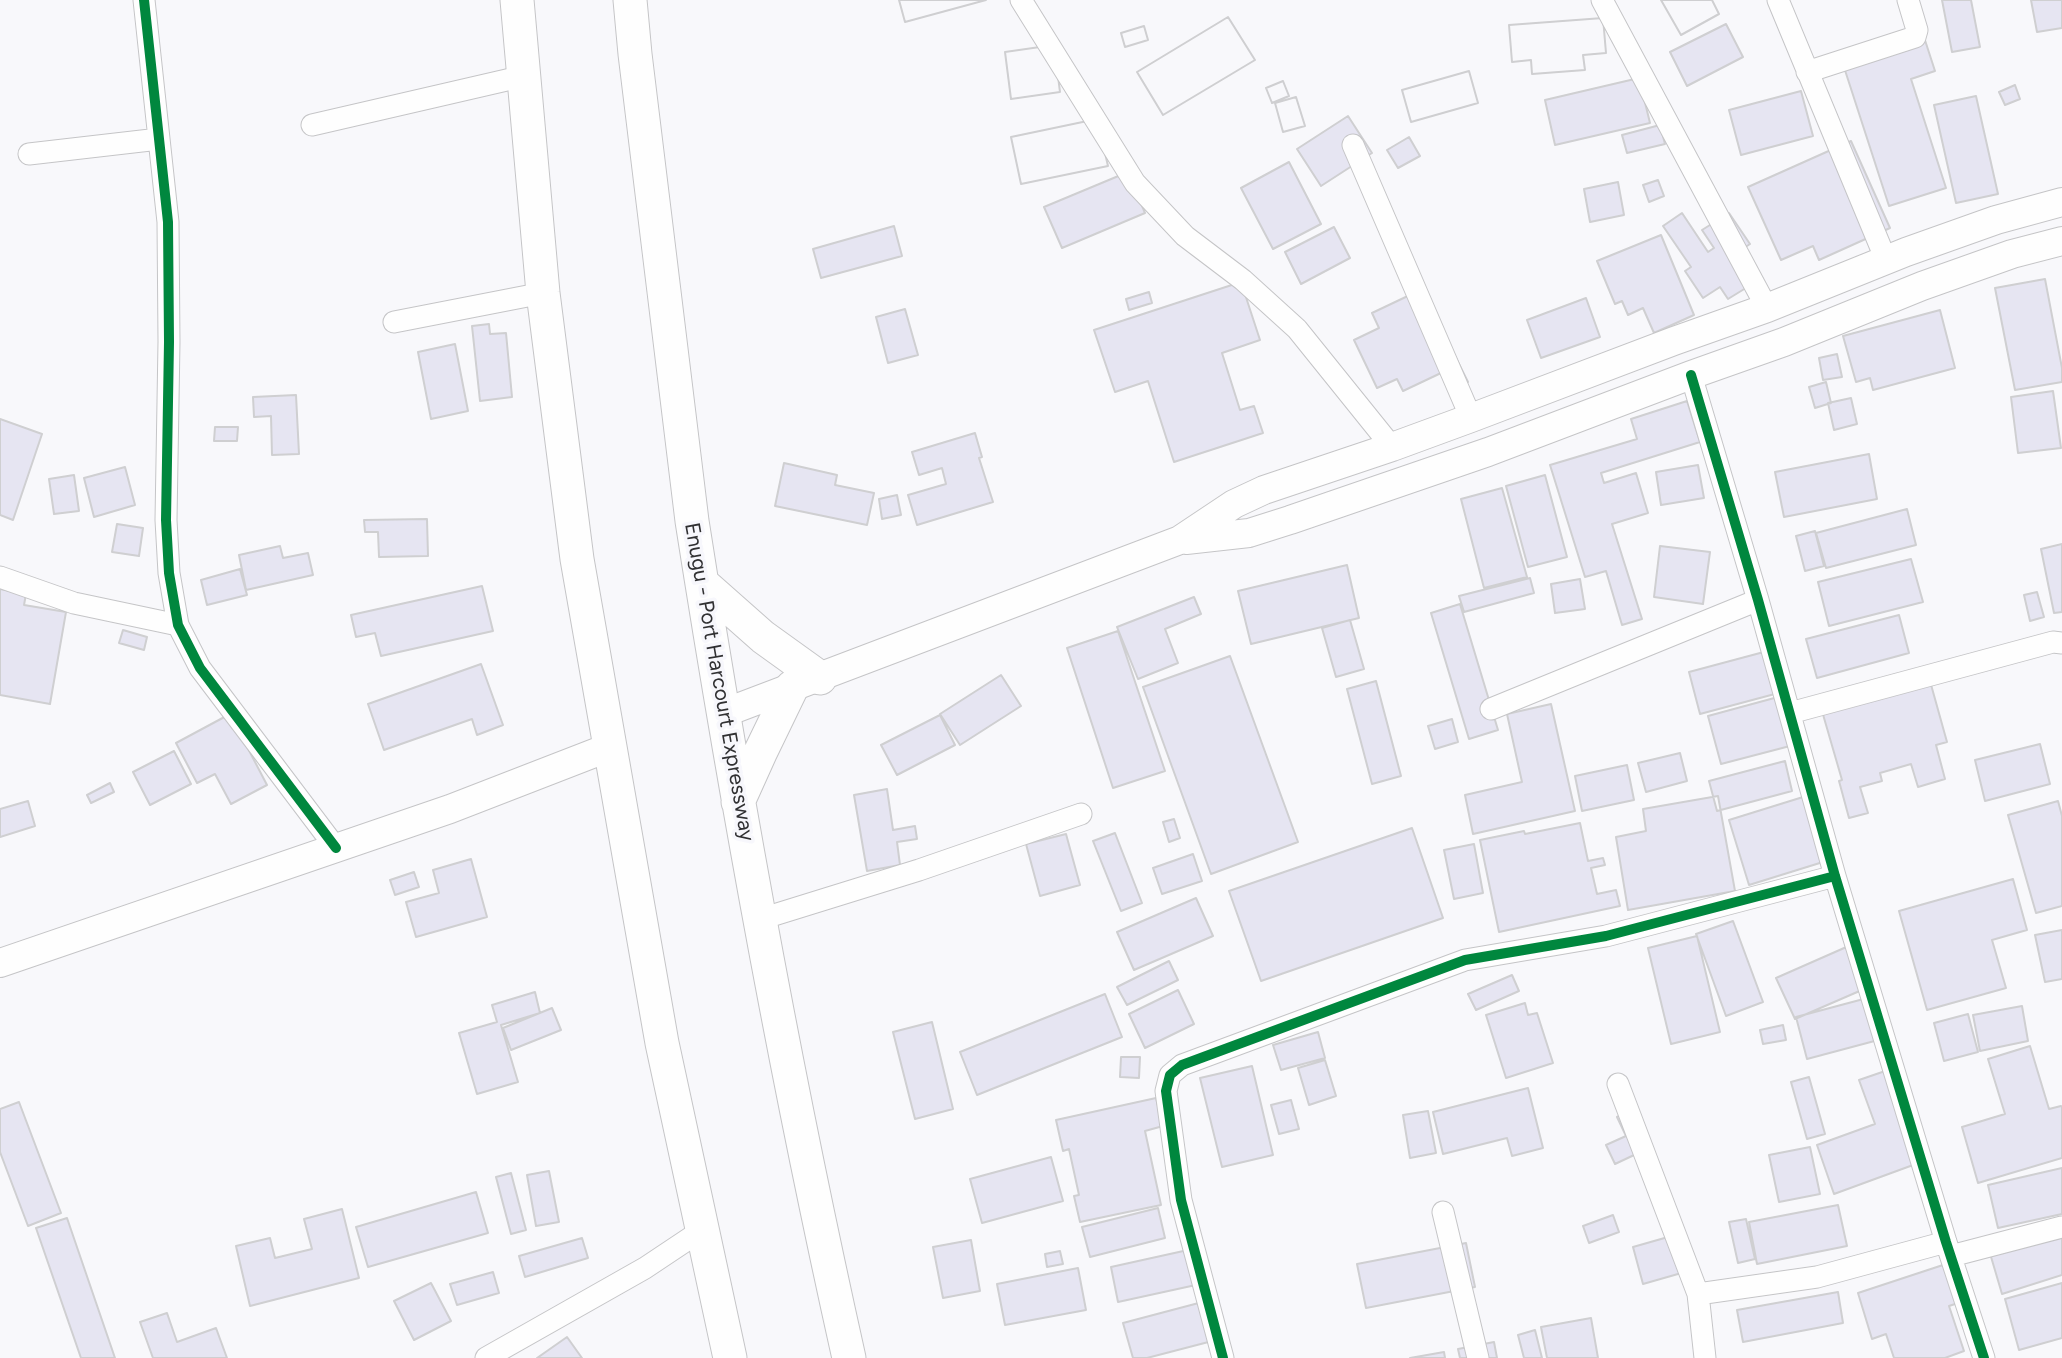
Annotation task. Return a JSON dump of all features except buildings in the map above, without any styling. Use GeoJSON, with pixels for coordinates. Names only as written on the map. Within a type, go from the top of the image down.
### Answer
{"type":"FeatureCollection","features":[{"type":"Feature","properties":{"kind":"highway"},"geometry":{"type":"LineString","coordinates":[[517,0],[543,293],[577,559],[663,1044],[730,1358]]}},
{"type":"Feature","properties":{"kind":"highway","name":"Enugu - Port Harcourt Expressway"},"geometry":{"type":"LineString","coordinates":[[630,0],[690,508],[702,583],[738,802],[849,1358]]}},
{"type":"Feature","properties":{"kind":"highway"},"geometry":{"type":"LineString","coordinates":[[702,583],[763,637],[806,682],[738,802]]}},
{"type":"Feature","properties":{"kind":"main road"},"geometry":{"type":"LineString","coordinates":[[724,713],[1180,541],[1234,504],[1264,490],[1471,418],[1996,220],[2062,202]]}},
{"type":"Feature","properties":{"kind":"main road"},"geometry":{"type":"LineString","coordinates":[[1180,541],[1249,533],[1290,520],[1488,452],[2012,254],[2062,241]]}},
{"type":"Feature","properties":{"kind":"main road"},"geometry":{"type":"LineString","coordinates":[[0,963],[450,809],[610,747]]}},
{"type":"Feature","properties":{"kind":"street"},"geometry":{"type":"LineString","coordinates":[[144,0],[168,235],[166,520],[169,573],[178,625],[200,668],[336,848]]}},
{"type":"Feature","properties":{"kind":"street"},"geometry":{"type":"LineString","coordinates":[[1021,0],[1135,183],[1185,236],[1243,280],[1297,329],[1392,447]]}},
{"type":"Feature","properties":{"kind":"street"},"geometry":{"type":"LineString","coordinates":[[1602,0],[1767,308]]}},
{"type":"Feature","properties":{"kind":"street"},"geometry":{"type":"LineString","coordinates":[[1778,0],[1886,260]]}},
{"type":"Feature","properties":{"kind":"street"},"geometry":{"type":"LineString","coordinates":[[1807,72],[1915,37],[1917,30],[1908,0]]}},
{"type":"Feature","properties":{"kind":"street"},"geometry":{"type":"LineString","coordinates":[[312,125],[524,76]]}},
{"type":"Feature","properties":{"kind":"street"},"geometry":{"type":"LineString","coordinates":[[29,154],[159,139]]}},
{"type":"Feature","properties":{"kind":"street"},"geometry":{"type":"LineString","coordinates":[[1353,145],[1471,418]]}},
{"type":"Feature","properties":{"kind":"street"},"geometry":{"type":"LineString","coordinates":[[394,322],[543,293]]}},
{"type":"Feature","properties":{"kind":"street"},"geometry":{"type":"LineString","coordinates":[[1691,375],[1758,600],[1835,876],[1948,1249],[1984,1358]]}},
{"type":"Feature","properties":{"kind":"street"},"geometry":{"type":"LineString","coordinates":[[0,577],[74,603],[178,625]]}},
{"type":"Feature","properties":{"kind":"street"},"geometry":{"type":"LineString","coordinates":[[1491,709],[1758,600]]}},
{"type":"Feature","properties":{"kind":"street"},"geometry":{"type":"LineString","coordinates":[[1790,713],[2053,642],[2062,643]]}},
{"type":"Feature","properties":{"kind":"street"},"geometry":{"type":"LineString","coordinates":[[761,919],[919,870],[1081,814]]}},
{"type":"Feature","properties":{"kind":"street"},"geometry":{"type":"LineString","coordinates":[[1223,1358],[1181,1200],[1166,1091],[1170,1074],[1182,1065],[1465,960],[1606,936],[1835,876]]}},
{"type":"Feature","properties":{"kind":"street"},"geometry":{"type":"LineString","coordinates":[[1618,1084],[1698,1294],[1705,1358]]}},
{"type":"Feature","properties":{"kind":"street"},"geometry":{"type":"LineString","coordinates":[[1443,1212],[1478,1358]]}},
{"type":"Feature","properties":{"kind":"street"},"geometry":{"type":"LineString","coordinates":[[1698,1294],[1816,1277],[2062,1227]]}},
{"type":"Feature","properties":{"kind":"street"},"geometry":{"type":"LineString","coordinates":[[486,1358],[645,1268],[702,1230]]}},
{"type":"Feature","properties":{"kind":"cycle path"},"geometry":{"type":"LineString","coordinates":[[144,0],[168,222],[166,520],[169,573],[178,625],[200,668],[336,848]]}},
{"type":"Feature","properties":{"kind":"cycle path"},"geometry":{"type":"LineString","coordinates":[[1691,375],[1758,600],[1835,876],[1984,1358]]}},
{"type":"Feature","properties":{"kind":"cycle path"},"geometry":{"type":"LineString","coordinates":[[1223,1358],[1181,1200],[1166,1091],[1170,1075],[1182,1065],[1465,960],[1606,936],[1835,876]]}}]}
